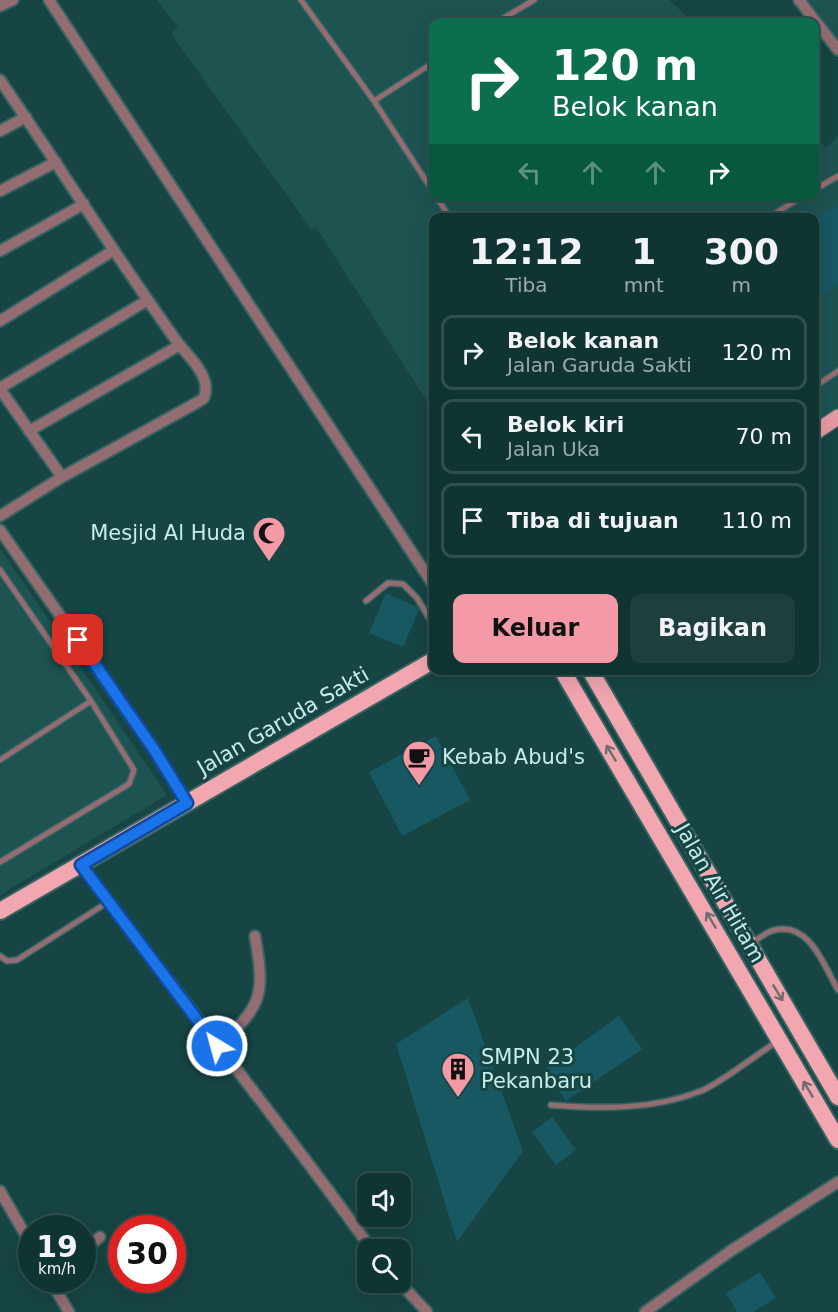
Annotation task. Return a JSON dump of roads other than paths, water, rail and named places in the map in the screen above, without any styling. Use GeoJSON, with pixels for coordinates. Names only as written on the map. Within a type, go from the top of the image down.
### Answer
{"type":"FeatureCollection","features":[{"type":"Feature","properties":{"kind":"highway","name":"Jalan Garuda Sakti"},"geometry":{"type":"LineString","coordinates":[[0,911],[429,663]]}},
{"type":"Feature","properties":{"kind":"highway","name":"Jalan Air Hitam"},"geometry":{"type":"LineString","coordinates":[[565,675],[838,1140]]}},
{"type":"Feature","properties":{"kind":"highway","name":"Jalan Air Hitam"},"geometry":{"type":"LineString","coordinates":[[593,675],[838,1097]]}},
{"type":"Feature","properties":{"kind":"main road"},"geometry":{"type":"LineString","coordinates":[[819,426],[838,417]]}},
{"type":"Feature","properties":{"kind":"street"},"geometry":{"type":"LineString","coordinates":[[0,6],[13,0]]}},
{"type":"Feature","properties":{"kind":"street"},"geometry":{"type":"LineString","coordinates":[[49,0],[429,578]]}},
{"type":"Feature","properties":{"kind":"street"},"geometry":{"type":"LineString","coordinates":[[799,0],[813,18]]}},
{"type":"Feature","properties":{"kind":"street"},"geometry":{"type":"LineString","coordinates":[[819,26],[838,50]]}},
{"type":"Feature","properties":{"kind":"street"},"geometry":{"type":"LineString","coordinates":[[0,80],[148,300],[205,379],[204,398],[62,477],[0,516]]}},
{"type":"Feature","properties":{"kind":"street"},"geometry":{"type":"LineString","coordinates":[[0,131],[26,117]]}},
{"type":"Feature","properties":{"kind":"street"},"geometry":{"type":"LineString","coordinates":[[0,191],[56,162]]}},
{"type":"Feature","properties":{"kind":"street"},"geometry":{"type":"LineString","coordinates":[[0,251],[84,204]]}},
{"type":"Feature","properties":{"kind":"street"},"geometry":{"type":"LineString","coordinates":[[0,321],[114,250]]}},
{"type":"Feature","properties":{"kind":"street"},"geometry":{"type":"LineString","coordinates":[[62,477],[0,388],[148,300]]}},
{"type":"Feature","properties":{"kind":"street"},"geometry":{"type":"LineString","coordinates":[[29,430],[180,345]]}},
{"type":"Feature","properties":{"kind":"street"},"geometry":{"type":"LineString","coordinates":[[0,530],[155,751],[187,803]]}},
{"type":"Feature","properties":{"kind":"street"},"geometry":{"type":"LineString","coordinates":[[81,865],[217,1046],[271,1111],[364,1239]]}},
{"type":"Feature","properties":{"kind":"street"},"geometry":{"type":"LineString","coordinates":[[217,1046],[250,1015],[258,1001],[260,963],[255,936]]}},
{"type":"Feature","properties":{"kind":"street"},"geometry":{"type":"LineString","coordinates":[[645,1312],[732,1250],[838,1182]]}},
{"type":"Feature","properties":{"kind":"street"},"geometry":{"type":"LineString","coordinates":[[0,1191],[18,1222]]}},
{"type":"Feature","properties":{"kind":"street"},"geometry":{"type":"LineString","coordinates":[[58,1293],[69,1312]]}},
{"type":"Feature","properties":{"kind":"street"},"geometry":{"type":"LineString","coordinates":[[409,1293],[427,1312]]}},
{"type":"Feature","properties":{"kind":"lane"},"geometry":{"type":"LineString","coordinates":[[301,0],[374,101],[429,186]]}},
{"type":"Feature","properties":{"kind":"lane"},"geometry":{"type":"LineString","coordinates":[[504,18],[534,0]]}},
{"type":"Feature","properties":{"kind":"lane"},"geometry":{"type":"LineString","coordinates":[[374,101],[429,65]]}},
{"type":"Feature","properties":{"kind":"lane"},"geometry":{"type":"LineString","coordinates":[[819,187],[838,176]]}},
{"type":"Feature","properties":{"kind":"lane"},"geometry":{"type":"LineString","coordinates":[[776,213],[795,201]]}},
{"type":"Feature","properties":{"kind":"lane"},"geometry":{"type":"LineString","coordinates":[[819,384],[838,371]]}},
{"type":"Feature","properties":{"kind":"lane"},"geometry":{"type":"LineString","coordinates":[[0,570],[91,701],[132,765],[132,779],[129,784],[0,862]]}},
{"type":"Feature","properties":{"kind":"lane"},"geometry":{"type":"LineString","coordinates":[[366,601],[388,583],[403,584],[417,598],[429,618]]}},
{"type":"Feature","properties":{"kind":"lane"},"geometry":{"type":"LineString","coordinates":[[0,760],[91,701]]}},
{"type":"Feature","properties":{"kind":"lane"},"geometry":{"type":"LineString","coordinates":[[0,956],[7,961],[17,960],[108,902]]}},
{"type":"Feature","properties":{"kind":"lane"},"geometry":{"type":"LineString","coordinates":[[749,945],[774,930],[795,930],[807,938],[838,990]]}},
{"type":"Feature","properties":{"kind":"lane"},"geometry":{"type":"LineString","coordinates":[[551,1105],[605,1109],[675,1099],[703,1091],[779,1040]]}},
{"type":"Feature","properties":{"kind":"place","name":"Mesjid Al Huda"},"geometry":{"type":"Point","coordinates":[269,562]}},
{"type":"Feature","properties":{"kind":"place","name":"Kebab Abud's"},"geometry":{"type":"Point","coordinates":[419,786]}},
{"type":"Feature","properties":{"kind":"place","name":"SMPN 23 Pekanbaru"},"geometry":{"type":"Point","coordinates":[458,1098]}}]}
